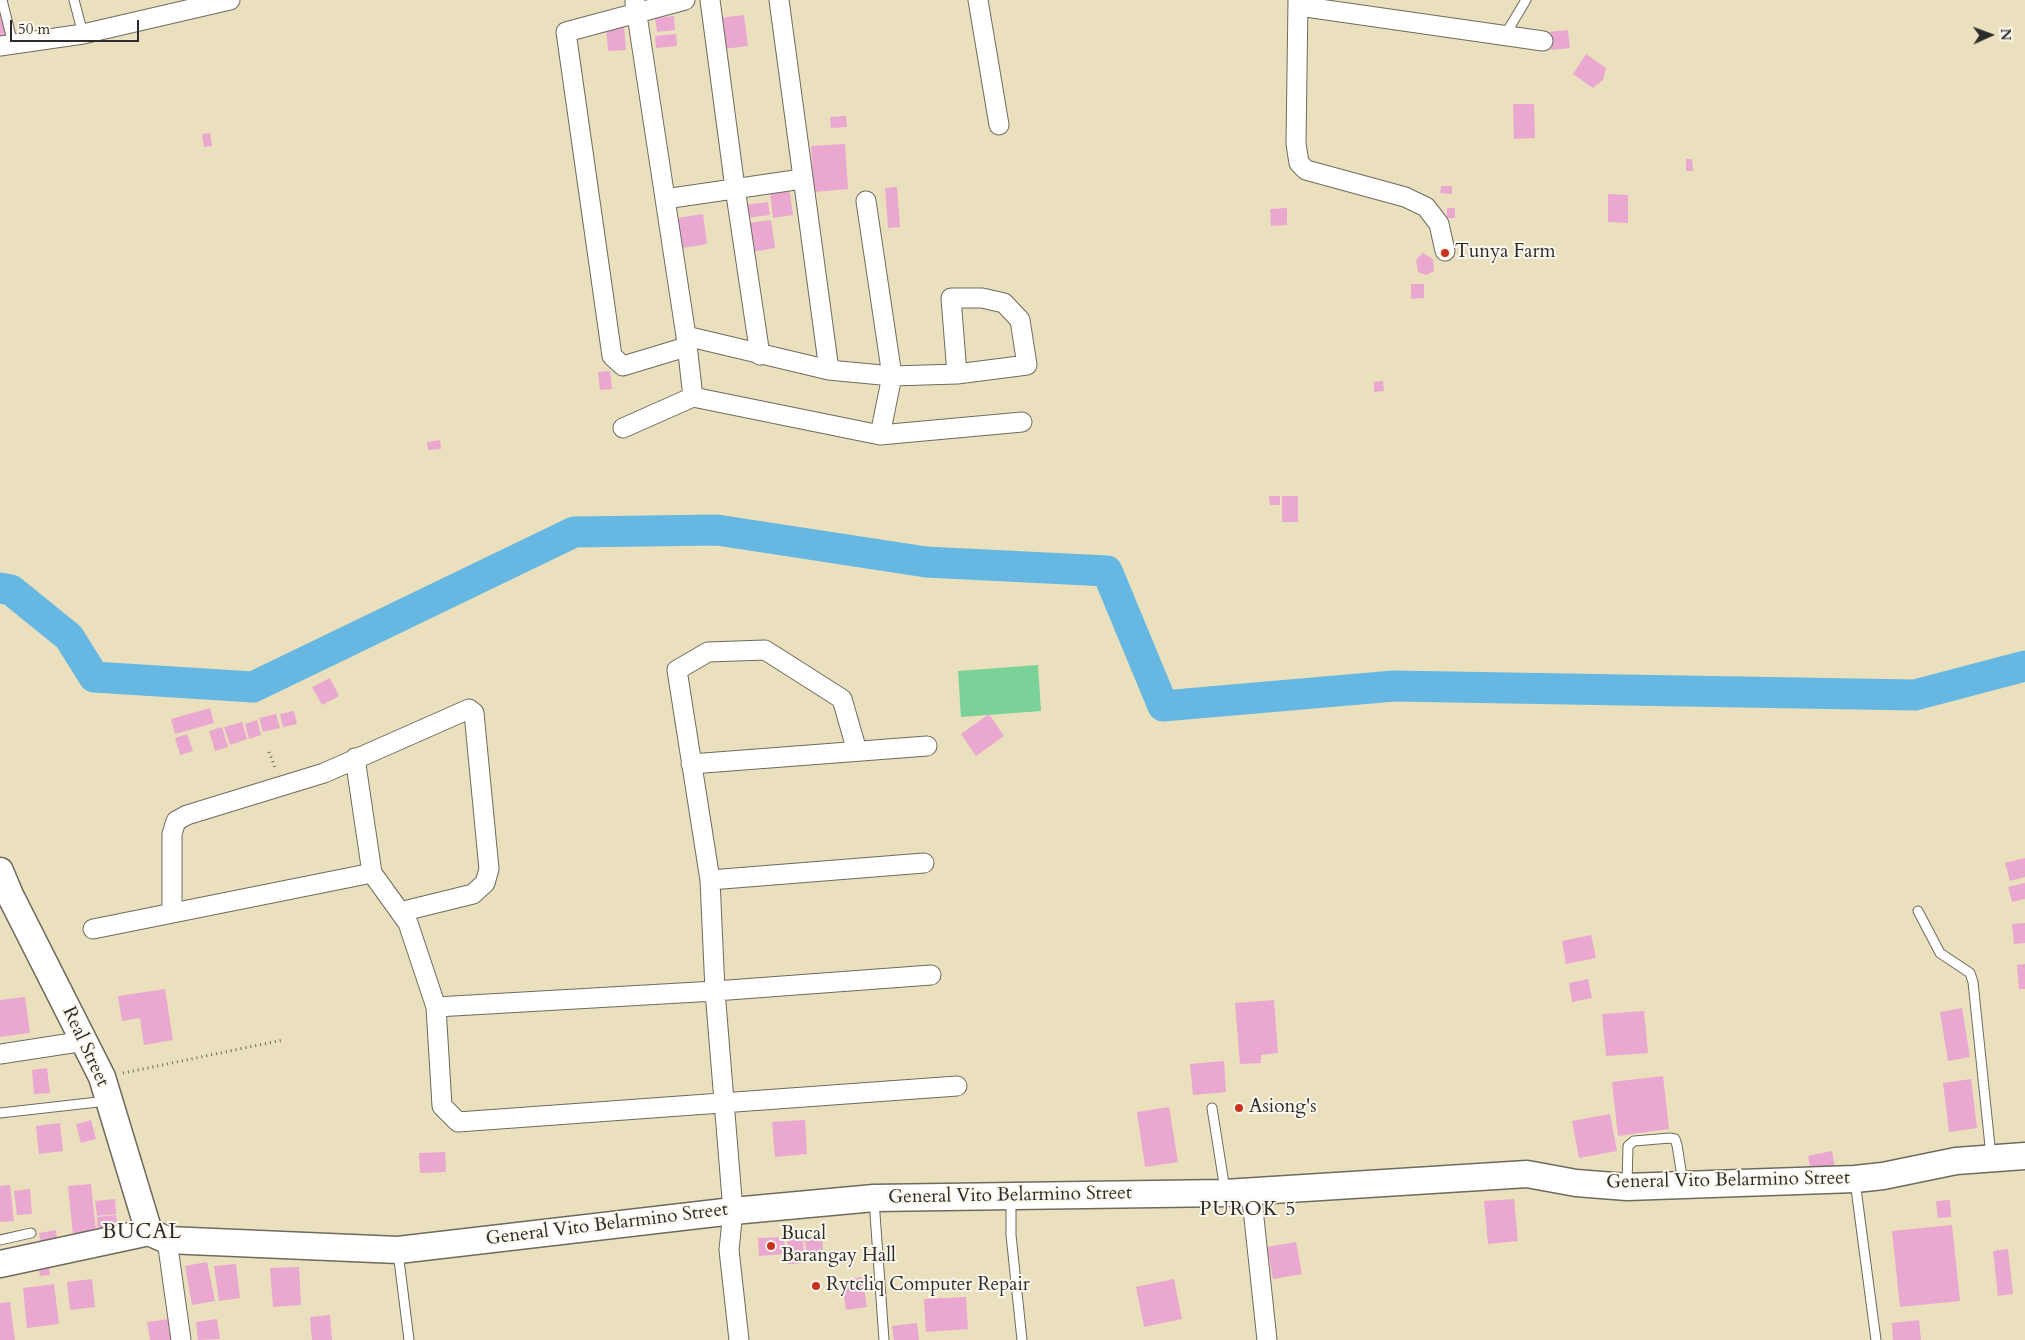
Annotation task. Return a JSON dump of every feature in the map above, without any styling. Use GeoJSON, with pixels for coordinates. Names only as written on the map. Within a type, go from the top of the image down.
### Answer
{"type":"FeatureCollection","features":[{"type":"Feature","properties":{"kind":"street"},"geometry":{"type":"LineString","coordinates":[[6,45],[83,34],[230,0]]}},
{"type":"Feature","properties":{"kind":"street"},"geometry":{"type":"LineString","coordinates":[[685,0],[636,6],[566,32],[612,356],[623,366],[686,342],[829,370],[892,376],[957,374],[1027,365],[1020,320],[1004,303],[982,298],[951,298],[957,374]]}},
{"type":"Feature","properties":{"kind":"street"},"geometry":{"type":"LineString","coordinates":[[710,0],[760,355]]}},
{"type":"Feature","properties":{"kind":"street"},"geometry":{"type":"LineString","coordinates":[[780,0],[802,180],[829,370]]}},
{"type":"Feature","properties":{"kind":"street"},"geometry":{"type":"LineString","coordinates":[[978,0],[999,125]]}},
{"type":"Feature","properties":{"kind":"street"},"geometry":{"type":"LineString","coordinates":[[1445,251],[1439,224],[1426,207],[1405,197],[1306,170],[1299,164],[1296,144],[1299,3],[1543,41]]}},
{"type":"Feature","properties":{"kind":"street"},"geometry":{"type":"LineString","coordinates":[[636,6],[693,397]]}},
{"type":"Feature","properties":{"kind":"street"},"geometry":{"type":"LineString","coordinates":[[665,199],[802,180]]}},
{"type":"Feature","properties":{"kind":"street"},"geometry":{"type":"LineString","coordinates":[[866,201],[892,376],[880,435]]}},
{"type":"Feature","properties":{"kind":"street"},"geometry":{"type":"LineString","coordinates":[[623,428],[693,397],[880,435],[1022,422]]}},
{"type":"Feature","properties":{"kind":"street"},"geometry":{"type":"LineString","coordinates":[[739,1340],[729,1250],[733,1210],[715,991],[710,880],[677,670],[708,652],[765,650],[842,699],[857,751]]}},
{"type":"Feature","properties":{"kind":"street"},"geometry":{"type":"LineString","coordinates":[[172,913],[172,834],[176,822],[187,815],[324,773],[354,758],[469,709],[474,713],[489,869],[485,883],[473,894],[400,912]]}},
{"type":"Feature","properties":{"kind":"street"},"geometry":{"type":"LineString","coordinates":[[691,764],[927,746]]}},
{"type":"Feature","properties":{"kind":"street"},"geometry":{"type":"LineString","coordinates":[[354,758],[372,873],[408,923],[436,1007],[442,1106],[458,1122],[958,1086]]}},
{"type":"Feature","properties":{"kind":"street"},"geometry":{"type":"LineString","coordinates":[[710,880],[924,862]]}},
{"type":"Feature","properties":{"kind":"street","name":"Real Street"},"geometry":{"type":"LineString","coordinates":[[0,871],[10,895],[85,1041],[106,1089],[158,1236]]}},
{"type":"Feature","properties":{"kind":"street"},"geometry":{"type":"LineString","coordinates":[[93,929],[372,873]]}},
{"type":"Feature","properties":{"kind":"street"},"geometry":{"type":"LineString","coordinates":[[436,1007],[715,991],[931,975]]}},
{"type":"Feature","properties":{"kind":"street"},"geometry":{"type":"LineString","coordinates":[[0,1054],[85,1041]]}},
{"type":"Feature","properties":{"kind":"street","name":"General Vito Belarmino Street"},"geometry":{"type":"LineString","coordinates":[[0,1264],[158,1236],[398,1250],[733,1210],[874,1198],[1225,1193],[1527,1174],[1576,1183],[1627,1187],[1855,1179],[1883,1176],[1956,1161],[2025,1156]]}},
{"type":"Feature","properties":{"kind":"street"},"geometry":{"type":"LineString","coordinates":[[1251,1190],[1267,1340]]}},
{"type":"Feature","properties":{"kind":"street"},"geometry":{"type":"LineString","coordinates":[[158,1236],[181,1340]]}},
{"type":"Feature","properties":{"kind":"lane"},"geometry":{"type":"LineString","coordinates":[[2,0],[6,45]]}},
{"type":"Feature","properties":{"kind":"lane"},"geometry":{"type":"LineString","coordinates":[[74,0],[83,34]]}},
{"type":"Feature","properties":{"kind":"lane"},"geometry":{"type":"LineString","coordinates":[[1505,35],[1526,0]]}},
{"type":"Feature","properties":{"kind":"lane"},"geometry":{"type":"LineString","coordinates":[[1918,912],[1940,953],[1970,973],[1973,982],[1991,1158]]}},
{"type":"Feature","properties":{"kind":"lane"},"geometry":{"type":"LineString","coordinates":[[0,1112],[106,1089]]}},
{"type":"Feature","properties":{"kind":"lane"},"geometry":{"type":"LineString","coordinates":[[1212,1108],[1225,1193]]}},
{"type":"Feature","properties":{"kind":"lane"},"geometry":{"type":"LineString","coordinates":[[1627,1187],[1628,1146],[1634,1141],[1670,1138],[1675,1139],[1677,1145],[1683,1185]]}},
{"type":"Feature","properties":{"kind":"lane"},"geometry":{"type":"LineString","coordinates":[[1855,1179],[1876,1340]]}},
{"type":"Feature","properties":{"kind":"lane"},"geometry":{"type":"LineString","coordinates":[[1011,1195],[1011,1235],[1022,1340]]}},
{"type":"Feature","properties":{"kind":"lane"},"geometry":{"type":"LineString","coordinates":[[874,1198],[884,1340]]}},
{"type":"Feature","properties":{"kind":"lane"},"geometry":{"type":"LineString","coordinates":[[0,1240],[31,1233]]}},
{"type":"Feature","properties":{"kind":"lane"},"geometry":{"type":"LineString","coordinates":[[398,1250],[409,1340]]}},
{"type":"Feature","properties":{"kind":"path"},"geometry":{"type":"LineString","coordinates":[[106,1089],[283,1040]]}},
{"type":"Feature","properties":{"kind":"green space"},"geometry":{"type":"Polygon","coordinates":[[[1038,665],[1041,711],[961,717],[958,671],[1038,665]]]}},
{"type":"Feature","properties":{"kind":"building"},"geometry":{"type":"Polygon","coordinates":[[[0,3],[2,3],[6,36],[0,37],[0,3]]]}},
{"type":"Feature","properties":{"kind":"building"},"geometry":{"type":"Polygon","coordinates":[[[744,15],[748,46],[723,49],[719,18],[744,15]]]}},
{"type":"Feature","properties":{"kind":"building"},"geometry":{"type":"Polygon","coordinates":[[[674,16],[675,30],[657,32],[655,18],[674,16]]]}},
{"type":"Feature","properties":{"kind":"building"},"geometry":{"type":"Polygon","coordinates":[[[624,25],[626,50],[608,51],[606,26],[624,25]]]}},
{"type":"Feature","properties":{"kind":"building"},"geometry":{"type":"Polygon","coordinates":[[[1568,30],[1570,48],[1551,50],[1548,32],[1568,30]]]}},
{"type":"Feature","properties":{"kind":"building"},"geometry":{"type":"Polygon","coordinates":[[[676,34],[677,46],[656,48],[655,36],[676,34]]]}},
{"type":"Feature","properties":{"kind":"building"},"geometry":{"type":"Polygon","coordinates":[[[1586,54],[1606,68],[1603,80],[1593,88],[1573,74],[1586,54]]]}},
{"type":"Feature","properties":{"kind":"building"},"geometry":{"type":"Polygon","coordinates":[[[1513,104],[1534,104],[1535,138],[1514,139],[1513,104]]]}},
{"type":"Feature","properties":{"kind":"building"},"geometry":{"type":"Polygon","coordinates":[[[846,116],[847,127],[831,128],[830,117],[846,116]]]}},
{"type":"Feature","properties":{"kind":"building"},"geometry":{"type":"Polygon","coordinates":[[[210,133],[212,146],[204,147],[202,134],[210,133]]]}},
{"type":"Feature","properties":{"kind":"building"},"geometry":{"type":"Polygon","coordinates":[[[845,144],[848,189],[814,192],[811,146],[845,144]]]}},
{"type":"Feature","properties":{"kind":"building"},"geometry":{"type":"Polygon","coordinates":[[[1686,159],[1692,159],[1693,171],[1686,171],[1686,159]]]}},
{"type":"Feature","properties":{"kind":"building"},"geometry":{"type":"Polygon","coordinates":[[[1441,186],[1452,186],[1452,194],[1440,193],[1441,186]]]}},
{"type":"Feature","properties":{"kind":"building"},"geometry":{"type":"Polygon","coordinates":[[[897,187],[900,227],[888,228],[885,188],[897,187]]]}},
{"type":"Feature","properties":{"kind":"building"},"geometry":{"type":"Polygon","coordinates":[[[789,188],[793,215],[773,218],[770,191],[789,188]]]}},
{"type":"Feature","properties":{"kind":"building"},"geometry":{"type":"Polygon","coordinates":[[[1608,194],[1628,195],[1628,223],[1608,222],[1608,194]]]}},
{"type":"Feature","properties":{"kind":"building"},"geometry":{"type":"Polygon","coordinates":[[[768,202],[770,215],[746,218],[744,205],[768,202]]]}},
{"type":"Feature","properties":{"kind":"building"},"geometry":{"type":"Polygon","coordinates":[[[1287,208],[1287,225],[1271,226],[1270,209],[1287,208]]]}},
{"type":"Feature","properties":{"kind":"building"},"geometry":{"type":"Polygon","coordinates":[[[1447,208],[1455,208],[1455,218],[1447,218],[1447,208]]]}},
{"type":"Feature","properties":{"kind":"building"},"geometry":{"type":"Polygon","coordinates":[[[703,214],[707,244],[682,248],[678,218],[703,214]]]}},
{"type":"Feature","properties":{"kind":"building"},"geometry":{"type":"Polygon","coordinates":[[[771,220],[775,248],[752,252],[748,223],[771,220]]]}},
{"type":"Feature","properties":{"kind":"building"},"geometry":{"type":"Polygon","coordinates":[[[1423,253],[1433,259],[1434,271],[1426,275],[1418,272],[1416,260],[1423,253]]]}},
{"type":"Feature","properties":{"kind":"building"},"geometry":{"type":"Polygon","coordinates":[[[1411,284],[1424,284],[1424,298],[1411,299],[1411,284]]]}},
{"type":"Feature","properties":{"kind":"building"},"geometry":{"type":"Polygon","coordinates":[[[610,371],[612,389],[600,390],[598,372],[610,371]]]}},
{"type":"Feature","properties":{"kind":"building"},"geometry":{"type":"Polygon","coordinates":[[[1383,381],[1384,391],[1374,392],[1374,382],[1383,381]]]}},
{"type":"Feature","properties":{"kind":"building"},"geometry":{"type":"Polygon","coordinates":[[[440,440],[441,449],[428,450],[427,442],[440,440]]]}},
{"type":"Feature","properties":{"kind":"building"},"geometry":{"type":"Polygon","coordinates":[[[1269,496],[1280,496],[1280,505],[1270,505],[1269,496]]]}},
{"type":"Feature","properties":{"kind":"building"},"geometry":{"type":"Polygon","coordinates":[[[1282,496],[1298,496],[1298,522],[1282,522],[1282,496]]]}},
{"type":"Feature","properties":{"kind":"building"},"geometry":{"type":"Polygon","coordinates":[[[330,678],[339,696],[322,705],[312,687],[330,678]]]}},
{"type":"Feature","properties":{"kind":"building"},"geometry":{"type":"Polygon","coordinates":[[[210,708],[214,723],[175,734],[171,719],[210,708]]]}},
{"type":"Feature","properties":{"kind":"building"},"geometry":{"type":"Polygon","coordinates":[[[294,711],[297,724],[283,727],[280,714],[294,711]]]}},
{"type":"Feature","properties":{"kind":"building"},"geometry":{"type":"Polygon","coordinates":[[[276,714],[280,728],[263,732],[259,718],[276,714]]]}},
{"type":"Feature","properties":{"kind":"building"},"geometry":{"type":"Polygon","coordinates":[[[989,714],[1004,736],[976,756],[961,734],[989,714]]]}},
{"type":"Feature","properties":{"kind":"building"},"geometry":{"type":"Polygon","coordinates":[[[257,720],[261,735],[249,739],[245,724],[257,720]]]}},
{"type":"Feature","properties":{"kind":"building"},"geometry":{"type":"Polygon","coordinates":[[[242,722],[247,739],[230,745],[224,727],[242,722]]]}},
{"type":"Feature","properties":{"kind":"building"},"geometry":{"type":"Polygon","coordinates":[[[222,727],[228,747],[215,751],[209,731],[222,727]]]}},
{"type":"Feature","properties":{"kind":"building"},"geometry":{"type":"Polygon","coordinates":[[[187,734],[193,751],[180,755],[175,738],[187,734]]]}},
{"type":"Feature","properties":{"kind":"building"},"geometry":{"type":"Polygon","coordinates":[[[2025,858],[2025,877],[2010,881],[2005,863],[2025,858]]]}},
{"type":"Feature","properties":{"kind":"building"},"geometry":{"type":"Polygon","coordinates":[[[2025,883],[2025,899],[2012,902],[2008,887],[2025,883]]]}},
{"type":"Feature","properties":{"kind":"building"},"geometry":{"type":"Polygon","coordinates":[[[2025,923],[2025,943],[2014,944],[2012,924],[2025,923]]]}},
{"type":"Feature","properties":{"kind":"building"},"geometry":{"type":"Polygon","coordinates":[[[1591,935],[1596,958],[1566,964],[1562,941],[1591,935]]]}},
{"type":"Feature","properties":{"kind":"building"},"geometry":{"type":"Polygon","coordinates":[[[2025,964],[2025,989],[2019,989],[2017,965],[2025,964]]]}},
{"type":"Feature","properties":{"kind":"building"},"geometry":{"type":"Polygon","coordinates":[[[1588,979],[1592,998],[1572,1002],[1569,983],[1588,979]]]}},
{"type":"Feature","properties":{"kind":"building"},"geometry":{"type":"Polygon","coordinates":[[[165,989],[173,1040],[144,1045],[140,1018],[122,1021],[118,996],[165,989]]]}},
{"type":"Feature","properties":{"kind":"building"},"geometry":{"type":"Polygon","coordinates":[[[25,997],[30,1033],[0,1037],[0,1000],[25,997]]]}},
{"type":"Feature","properties":{"kind":"building"},"geometry":{"type":"Polygon","coordinates":[[[1274,1000],[1278,1053],[1261,1055],[1261,1063],[1240,1064],[1235,1003],[1274,1000]]]}},
{"type":"Feature","properties":{"kind":"building"},"geometry":{"type":"Polygon","coordinates":[[[1962,1008],[1970,1057],[1948,1061],[1940,1012],[1962,1008]]]}},
{"type":"Feature","properties":{"kind":"building"},"geometry":{"type":"Polygon","coordinates":[[[1644,1011],[1648,1053],[1606,1056],[1602,1014],[1644,1011]]]}},
{"type":"Feature","properties":{"kind":"building"},"geometry":{"type":"Polygon","coordinates":[[[1224,1061],[1226,1092],[1193,1095],[1190,1064],[1224,1061]]]}},
{"type":"Feature","properties":{"kind":"building"},"geometry":{"type":"Polygon","coordinates":[[[47,1068],[50,1093],[34,1094],[32,1070],[47,1068]]]}},
{"type":"Feature","properties":{"kind":"building"},"geometry":{"type":"Polygon","coordinates":[[[1663,1076],[1669,1129],[1618,1136],[1612,1082],[1663,1076]]]}},
{"type":"Feature","properties":{"kind":"building"},"geometry":{"type":"Polygon","coordinates":[[[1971,1079],[1977,1128],[1949,1132],[1943,1083],[1971,1079]]]}},
{"type":"Feature","properties":{"kind":"building"},"geometry":{"type":"Polygon","coordinates":[[[1169,1107],[1178,1162],[1145,1167],[1137,1112],[1169,1107]]]}},
{"type":"Feature","properties":{"kind":"building"},"geometry":{"type":"Polygon","coordinates":[[[1610,1114],[1617,1151],[1579,1158],[1572,1121],[1610,1114]]]}},
{"type":"Feature","properties":{"kind":"building"},"geometry":{"type":"Polygon","coordinates":[[[91,1120],[96,1139],[81,1143],[76,1124],[91,1120]]]}},
{"type":"Feature","properties":{"kind":"building"},"geometry":{"type":"Polygon","coordinates":[[[805,1120],[807,1154],[775,1157],[772,1122],[805,1120]]]}},
{"type":"Feature","properties":{"kind":"building"},"geometry":{"type":"Polygon","coordinates":[[[60,1123],[63,1151],[39,1154],[36,1126],[60,1123]]]}},
{"type":"Feature","properties":{"kind":"building"},"geometry":{"type":"Polygon","coordinates":[[[1832,1151],[1835,1168],[1811,1172],[1808,1156],[1832,1151]]]}},
{"type":"Feature","properties":{"kind":"building"},"geometry":{"type":"Polygon","coordinates":[[[445,1152],[446,1172],[420,1173],[419,1153],[445,1152]]]}},
{"type":"Feature","properties":{"kind":"building"},"geometry":{"type":"Polygon","coordinates":[[[91,1184],[96,1232],[73,1235],[68,1186],[91,1184]]]}},
{"type":"Feature","properties":{"kind":"building"},"geometry":{"type":"Polygon","coordinates":[[[10,1185],[14,1221],[0,1222],[0,1186],[10,1185]]]}},
{"type":"Feature","properties":{"kind":"building"},"geometry":{"type":"Polygon","coordinates":[[[30,1189],[32,1214],[17,1215],[14,1191],[30,1189]]]}},
{"type":"Feature","properties":{"kind":"building"},"geometry":{"type":"Polygon","coordinates":[[[115,1199],[116,1214],[97,1216],[95,1201],[115,1199]]]}},
{"type":"Feature","properties":{"kind":"building"},"geometry":{"type":"Polygon","coordinates":[[[1514,1199],[1518,1241],[1488,1244],[1484,1201],[1514,1199]]]}},
{"type":"Feature","properties":{"kind":"building"},"geometry":{"type":"Polygon","coordinates":[[[1950,1200],[1951,1217],[1938,1218],[1936,1201],[1950,1200]]]}},
{"type":"Feature","properties":{"kind":"building"},"geometry":{"type":"Polygon","coordinates":[[[116,1215],[118,1230],[98,1232],[97,1217],[116,1215]]]}},
{"type":"Feature","properties":{"kind":"building"},"geometry":{"type":"Polygon","coordinates":[[[1952,1225],[1960,1301],[1900,1307],[1892,1231],[1952,1225]]]}},
{"type":"Feature","properties":{"kind":"building"},"geometry":{"type":"Polygon","coordinates":[[[56,1230],[58,1245],[42,1248],[39,1233],[56,1230]]]}},
{"type":"Feature","properties":{"kind":"building"},"geometry":{"type":"Polygon","coordinates":[[[822,1235],[823,1252],[806,1253],[805,1236],[822,1235]]]}},
{"type":"Feature","properties":{"kind":"building"},"geometry":{"type":"Polygon","coordinates":[[[803,1236],[804,1263],[788,1264],[787,1237],[803,1236]]]}},
{"type":"Feature","properties":{"kind":"building","name":"Bucal Barangay Hall"},"geometry":{"type":"Polygon","coordinates":[[[784,1237],[785,1254],[759,1256],[758,1238],[784,1237]]]}},
{"type":"Feature","properties":{"kind":"building"},"geometry":{"type":"Polygon","coordinates":[[[1296,1242],[1302,1274],[1273,1279],[1267,1247],[1296,1242]]]}},
{"type":"Feature","properties":{"kind":"building"},"geometry":{"type":"Polygon","coordinates":[[[2008,1249],[2013,1294],[1998,1296],[1993,1251],[2008,1249]]]}},
{"type":"Feature","properties":{"kind":"building"},"geometry":{"type":"Polygon","coordinates":[[[48,1262],[50,1275],[40,1276],[38,1263],[48,1262]]]}},
{"type":"Feature","properties":{"kind":"building"},"geometry":{"type":"Polygon","coordinates":[[[207,1262],[215,1301],[192,1305],[185,1266],[207,1262]]]}},
{"type":"Feature","properties":{"kind":"building"},"geometry":{"type":"Polygon","coordinates":[[[236,1264],[240,1298],[219,1301],[214,1266],[236,1264]]]}},
{"type":"Feature","properties":{"kind":"building"},"geometry":{"type":"Polygon","coordinates":[[[299,1267],[301,1305],[273,1307],[270,1268],[299,1267]]]}},
{"type":"Feature","properties":{"kind":"building"},"geometry":{"type":"Polygon","coordinates":[[[862,1277],[867,1307],[846,1310],[842,1281],[862,1277]]]}},
{"type":"Feature","properties":{"kind":"building"},"geometry":{"type":"Polygon","coordinates":[[[92,1279],[95,1307],[70,1310],[67,1282],[92,1279]]]}},
{"type":"Feature","properties":{"kind":"building"},"geometry":{"type":"Polygon","coordinates":[[[1174,1279],[1182,1319],[1144,1327],[1136,1287],[1174,1279]]]}},
{"type":"Feature","properties":{"kind":"building"},"geometry":{"type":"Polygon","coordinates":[[[54,1284],[59,1324],[27,1328],[23,1288],[54,1284]]]}},
{"type":"Feature","properties":{"kind":"building"},"geometry":{"type":"Polygon","coordinates":[[[966,1297],[968,1329],[926,1332],[924,1299],[966,1297]]]}},
{"type":"Feature","properties":{"kind":"building"},"geometry":{"type":"Polygon","coordinates":[[[10,1302],[15,1340],[0,1340],[0,1303],[10,1302]]]}},
{"type":"Feature","properties":{"kind":"building"},"geometry":{"type":"Polygon","coordinates":[[[330,1315],[332,1340],[312,1340],[310,1317],[330,1315]]]}},
{"type":"Feature","properties":{"kind":"building"},"geometry":{"type":"Polygon","coordinates":[[[169,1319],[173,1340],[150,1340],[147,1322],[169,1319]]]}},
{"type":"Feature","properties":{"kind":"building"},"geometry":{"type":"Polygon","coordinates":[[[217,1319],[220,1339],[198,1340],[196,1322],[217,1319]]]}},
{"type":"Feature","properties":{"kind":"building"},"geometry":{"type":"Polygon","coordinates":[[[1919,1320],[1921,1340],[1893,1340],[1892,1323],[1919,1320]]]}},
{"type":"Feature","properties":{"kind":"building"},"geometry":{"type":"Polygon","coordinates":[[[917,1323],[919,1340],[894,1340],[892,1326],[917,1323]]]}},
{"type":"Feature","properties":{"kind":"waterway"},"geometry":{"type":"LineString","coordinates":[[0,588],[11,590],[69,637],[94,677],[253,687],[574,532],[717,530],[926,562],[1107,571],[1163,706],[1394,686],[1915,695],[2025,666]]}},
{"type":"Feature","properties":{"kind":"place","name":"Tunya Farm"},"geometry":{"type":"Point","coordinates":[1445,253]}},
{"type":"Feature","properties":{"kind":"place","name":"Asiong's"},"geometry":{"type":"Point","coordinates":[1239,1108]}},
{"type":"Feature","properties":{"kind":"place","name":"Bucal Barangay Hall"},"geometry":{"type":"Point","coordinates":[771,1246]}},
{"type":"Feature","properties":{"kind":"place","name":"Rytcliq Computer Repair"},"geometry":{"type":"Point","coordinates":[816,1286]}},
{"type":"Feature","properties":{"kind":"district","name":"PUROK 5"},"geometry":{"type":"Point","coordinates":[1248,1210]}},
{"type":"Feature","properties":{"kind":"district","name":"BUCAL"},"geometry":{"type":"Point","coordinates":[142,1233]}}]}
